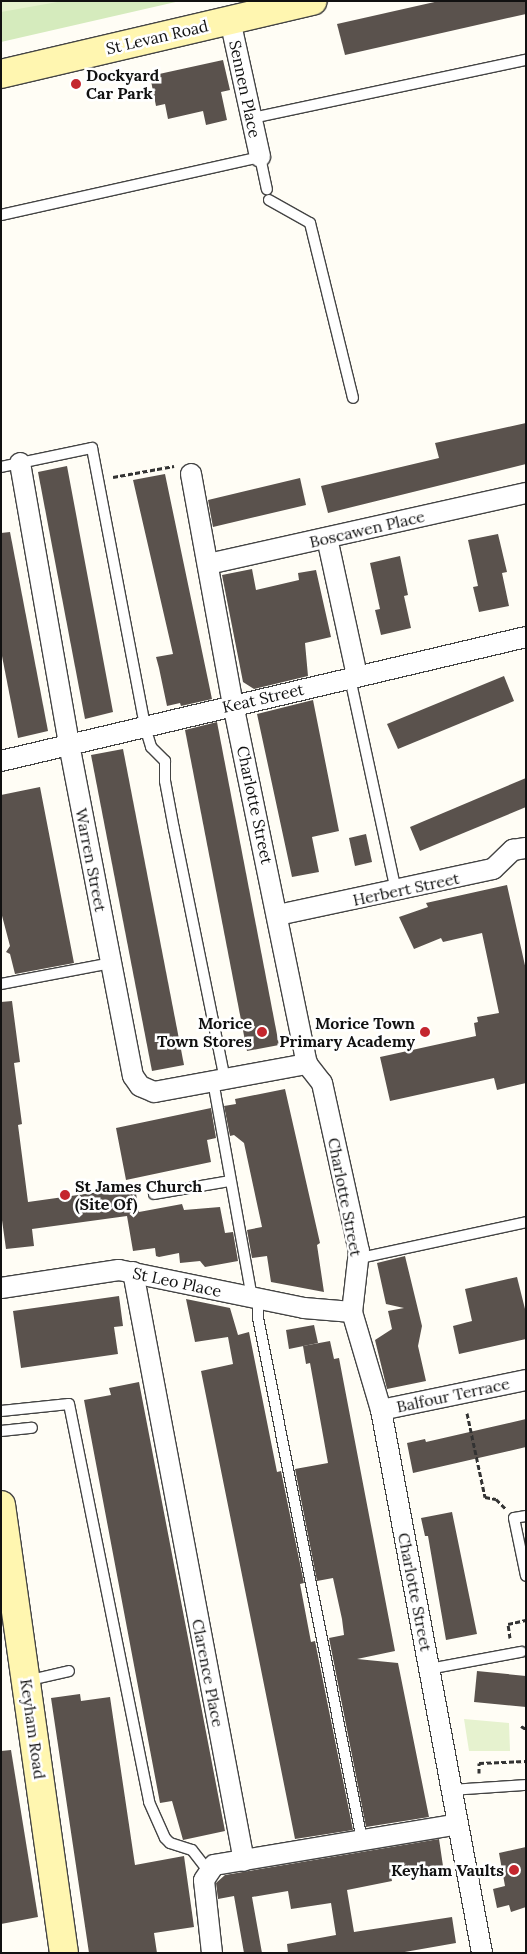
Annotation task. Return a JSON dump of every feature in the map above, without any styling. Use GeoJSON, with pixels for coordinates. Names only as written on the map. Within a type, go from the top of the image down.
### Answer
{"type":"FeatureCollection","features":[{"type":"Feature","properties":{"kind":"main road","name":"St Levan Road"},"geometry":{"type":"LineString","coordinates":[[1,74],[313,1]]}},
{"type":"Feature","properties":{"kind":"main road","name":"Keyham Road"},"geometry":{"type":"LineString","coordinates":[[1,1505],[64,1953]]}},
{"type":"Feature","properties":{"kind":"street","name":"Sennen Place"},"geometry":{"type":"LineString","coordinates":[[230,20],[260,157]]}},
{"type":"Feature","properties":{"kind":"street","name":"Warren Street"},"geometry":{"type":"LineString","coordinates":[[11,465],[69,744],[133,1076],[140,1086],[154,1092],[307,1064]]}},
{"type":"Feature","properties":{"kind":"street","name":"Charlotte Street"},"geometry":{"type":"LineString","coordinates":[[185,470],[208,564],[233,704],[278,915],[307,1064],[322,1082],[360,1258],[353,1281],[352,1312],[381,1410],[482,1953]]}},
{"type":"Feature","properties":{"kind":"street","name":"Boscawen Place"},"geometry":{"type":"LineString","coordinates":[[208,564],[526,493]]}},
{"type":"Feature","properties":{"kind":"street"},"geometry":{"type":"LineString","coordinates":[[327,538],[353,677]]}},
{"type":"Feature","properties":{"kind":"street","name":"Keat Street"},"geometry":{"type":"LineString","coordinates":[[1,761],[233,704],[526,637]]}},
{"type":"Feature","properties":{"kind":"street","name":"Herbert Street"},"geometry":{"type":"LineString","coordinates":[[278,915],[396,892],[493,869],[513,850],[526,848]]}},
{"type":"Feature","properties":{"kind":"street","name":"St Leo Place"},"geometry":{"type":"LineString","coordinates":[[1,1288],[119,1270],[304,1308],[352,1312]]}},
{"type":"Feature","properties":{"kind":"street","name":"Clarence Place"},"geometry":{"type":"LineString","coordinates":[[133,1272],[244,1860]]}},
{"type":"Feature","properties":{"kind":"street","name":"Balfour Terrace"},"geometry":{"type":"LineString","coordinates":[[381,1410],[526,1380]]}},
{"type":"Feature","properties":{"kind":"street"},"geometry":{"type":"LineString","coordinates":[[212,1953],[206,1876],[214,1865],[458,1824]]}},
{"type":"Feature","properties":{"kind":"lane"},"geometry":{"type":"LineString","coordinates":[[252,118],[526,60]]}},
{"type":"Feature","properties":{"kind":"lane"},"geometry":{"type":"LineString","coordinates":[[1,215],[260,157],[267,189]]}},
{"type":"Feature","properties":{"kind":"lane"},"geometry":{"type":"LineString","coordinates":[[269,200],[310,223],[353,398]]}},
{"type":"Feature","properties":{"kind":"lane"},"geometry":{"type":"LineString","coordinates":[[11,465],[92,448],[100,479],[145,727],[150,747],[165,761],[170,810],[219,1080],[230,1181],[255,1298],[362,1840]]}},
{"type":"Feature","properties":{"kind":"lane"},"geometry":{"type":"LineString","coordinates":[[353,677],[396,892]]}},
{"type":"Feature","properties":{"kind":"lane"},"geometry":{"type":"LineString","coordinates":[[1,984],[111,963]]}},
{"type":"Feature","properties":{"kind":"lane"},"geometry":{"type":"LineString","coordinates":[[154,1194],[230,1181]]}},
{"type":"Feature","properties":{"kind":"lane"},"geometry":{"type":"LineString","coordinates":[[360,1258],[526,1222]]}},
{"type":"Feature","properties":{"kind":"lane"},"geometry":{"type":"LineString","coordinates":[[1,1411],[69,1404],[149,1802],[164,1838],[170,1843],[192,1850],[206,1876]]}},
{"type":"Feature","properties":{"kind":"lane"},"geometry":{"type":"LineString","coordinates":[[1,1431],[32,1428]]}},
{"type":"Feature","properties":{"kind":"lane"},"geometry":{"type":"LineString","coordinates":[[526,1516],[514,1518],[526,1576]]}},
{"type":"Feature","properties":{"kind":"lane"},"geometry":{"type":"LineString","coordinates":[[429,1669],[517,1653]]}},
{"type":"Feature","properties":{"kind":"lane"},"geometry":{"type":"LineString","coordinates":[[26,1681],[69,1671]]}},
{"type":"Feature","properties":{"kind":"lane"},"geometry":{"type":"LineString","coordinates":[[452,1790],[526,1785]]}},
{"type":"Feature","properties":{"kind":"path"},"geometry":{"type":"LineString","coordinates":[[100,479],[185,470]]}},
{"type":"Feature","properties":{"kind":"path"},"geometry":{"type":"LineString","coordinates":[[463,1393],[485,1497],[496,1499],[514,1518]]}},
{"type":"Feature","properties":{"kind":"path"},"geometry":{"type":"LineString","coordinates":[[517,1653],[508,1624],[526,1620]]}},
{"type":"Feature","properties":{"kind":"path"},"geometry":{"type":"LineString","coordinates":[[521,1726],[526,1729]]}},
{"type":"Feature","properties":{"kind":"path"},"geometry":{"type":"LineString","coordinates":[[478,1789],[479,1763],[526,1762]]}},
{"type":"Feature","properties":{"kind":"green space"},"geometry":{"type":"Polygon","coordinates":[[[1,1],[180,1],[1,42],[1,1]]]}},
{"type":"Feature","properties":{"kind":"green space"},"geometry":{"type":"Polygon","coordinates":[[[1,1],[63,1],[1,12],[1,1]]]}},
{"type":"Feature","properties":{"kind":"green space"},"geometry":{"type":"Polygon","coordinates":[[[464,1719],[509,1723],[510,1751],[469,1751],[464,1719]]]}},
{"type":"Feature","properties":{"kind":"building"},"geometry":{"type":"Polygon","coordinates":[[[439,1],[526,1],[526,14],[345,55],[337,24],[439,1]]]}},
{"type":"Feature","properties":{"kind":"building"},"geometry":{"type":"Polygon","coordinates":[[[223,60],[230,90],[221,92],[227,120],[206,125],[203,111],[168,119],[165,104],[156,106],[150,76],[223,60]]]}},
{"type":"Feature","properties":{"kind":"building"},"geometry":{"type":"Polygon","coordinates":[[[526,423],[526,464],[328,513],[321,486],[439,458],[435,443],[526,423]]]}},
{"type":"Feature","properties":{"kind":"building"},"geometry":{"type":"Polygon","coordinates":[[[67,466],[113,712],[85,719],[38,472],[67,466]]]}},
{"type":"Feature","properties":{"kind":"building"},"geometry":{"type":"Polygon","coordinates":[[[165,474],[212,699],[181,706],[180,703],[167,706],[156,657],[173,654],[133,480],[165,474]]]}},
{"type":"Feature","properties":{"kind":"building"},"geometry":{"type":"Polygon","coordinates":[[[300,478],[306,505],[213,527],[208,500],[300,478]]]}},
{"type":"Feature","properties":{"kind":"building"},"geometry":{"type":"Polygon","coordinates":[[[10,532],[48,731],[18,738],[1,651],[1,533],[10,532]]]}},
{"type":"Feature","properties":{"kind":"building"},"geometry":{"type":"Polygon","coordinates":[[[498,534],[507,572],[502,573],[509,606],[479,612],[473,587],[478,586],[468,540],[498,534]]]}},
{"type":"Feature","properties":{"kind":"building"},"geometry":{"type":"Polygon","coordinates":[[[400,556],[408,595],[404,596],[411,628],[381,635],[375,610],[380,609],[370,563],[400,556]]]}},
{"type":"Feature","properties":{"kind":"building"},"geometry":{"type":"Polygon","coordinates":[[[252,569],[256,590],[299,580],[298,573],[316,570],[331,637],[305,643],[308,676],[254,689],[243,682],[222,575],[252,569]]]}},
{"type":"Feature","properties":{"kind":"building"},"geometry":{"type":"Polygon","coordinates":[[[504,676],[514,701],[398,749],[387,724],[504,676]]]}},
{"type":"Feature","properties":{"kind":"building"},"geometry":{"type":"Polygon","coordinates":[[[313,700],[339,831],[312,837],[319,872],[292,877],[257,714],[313,700]]]}},
{"type":"Feature","properties":{"kind":"building"},"geometry":{"type":"Polygon","coordinates":[[[217,722],[279,1045],[247,1051],[185,730],[217,722]]]}},
{"type":"Feature","properties":{"kind":"building"},"geometry":{"type":"Polygon","coordinates":[[[123,749],[184,1065],[152,1071],[91,755],[123,749]]]}},
{"type":"Feature","properties":{"kind":"building"},"geometry":{"type":"Polygon","coordinates":[[[526,778],[526,807],[420,851],[410,827],[526,778]]]}},
{"type":"Feature","properties":{"kind":"building"},"geometry":{"type":"Polygon","coordinates":[[[40,787],[74,963],[15,974],[10,954],[6,952],[10,946],[1,912],[1,795],[40,787]]]}},
{"type":"Feature","properties":{"kind":"building"},"geometry":{"type":"Polygon","coordinates":[[[366,834],[372,862],[355,866],[349,838],[366,834]]]}},
{"type":"Feature","properties":{"kind":"building"},"geometry":{"type":"Polygon","coordinates":[[[507,885],[526,970],[526,1083],[497,1090],[494,1078],[390,1101],[380,1057],[476,1036],[474,1023],[478,1022],[477,1017],[499,1013],[482,933],[443,942],[441,938],[414,949],[399,917],[428,907],[426,903],[507,885]]]}},
{"type":"Feature","properties":{"kind":"building"},"geometry":{"type":"Polygon","coordinates":[[[12,1001],[20,1062],[14,1063],[22,1124],[18,1125],[28,1202],[135,1187],[139,1212],[182,1204],[184,1210],[220,1207],[225,1233],[233,1232],[238,1261],[205,1267],[200,1261],[180,1263],[179,1253],[159,1257],[156,1256],[155,1248],[133,1251],[127,1216],[32,1229],[34,1246],[6,1249],[1,1213],[1,1002],[12,1001]]]}},
{"type":"Feature","properties":{"kind":"building"},"geometry":{"type":"Polygon","coordinates":[[[285,1089],[320,1243],[317,1245],[324,1292],[271,1282],[267,1256],[252,1258],[247,1230],[262,1227],[244,1143],[234,1135],[230,1136],[224,1106],[236,1104],[235,1099],[285,1089]]]}},
{"type":"Feature","properties":{"kind":"building"},"geometry":{"type":"Polygon","coordinates":[[[211,1108],[216,1138],[207,1140],[211,1162],[126,1180],[116,1128],[211,1108]]]}},
{"type":"Feature","properties":{"kind":"building"},"geometry":{"type":"Polygon","coordinates":[[[405,1256],[422,1326],[418,1346],[426,1381],[387,1389],[375,1340],[392,1329],[388,1311],[404,1308],[386,1304],[377,1263],[405,1256]]]}},
{"type":"Feature","properties":{"kind":"building"},"geometry":{"type":"Polygon","coordinates":[[[517,1277],[526,1313],[526,1339],[459,1354],[453,1326],[472,1321],[465,1289],[517,1277]]]}},
{"type":"Feature","properties":{"kind":"building"},"geometry":{"type":"Polygon","coordinates":[[[119,1296],[123,1326],[114,1327],[118,1354],[21,1368],[13,1311],[119,1296]]]}},
{"type":"Feature","properties":{"kind":"building"},"geometry":{"type":"Polygon","coordinates":[[[186,1299],[230,1308],[238,1335],[249,1332],[277,1472],[281,1471],[304,1583],[300,1584],[311,1642],[315,1641],[353,1830],[295,1839],[201,1371],[233,1364],[228,1337],[195,1342],[186,1299]]]}},
{"type":"Feature","properties":{"kind":"building"},"geometry":{"type":"Polygon","coordinates":[[[314,1325],[318,1343],[289,1349],[286,1330],[314,1325]]]}},
{"type":"Feature","properties":{"kind":"building"},"geometry":{"type":"Polygon","coordinates":[[[330,1341],[334,1359],[339,1358],[395,1651],[357,1659],[398,1663],[429,1817],[366,1827],[329,1638],[344,1635],[342,1619],[333,1578],[317,1581],[295,1469],[328,1463],[310,1363],[306,1364],[303,1346],[330,1341]]]}},
{"type":"Feature","properties":{"kind":"building"},"geometry":{"type":"Polygon","coordinates":[[[139,1382],[225,1831],[183,1840],[172,1801],[160,1803],[84,1400],[111,1395],[109,1388],[139,1382]]]}},
{"type":"Feature","properties":{"kind":"building"},"geometry":{"type":"Polygon","coordinates":[[[526,1419],[526,1447],[413,1473],[407,1443],[425,1439],[426,1442],[526,1419]]]}},
{"type":"Feature","properties":{"kind":"building"},"geometry":{"type":"Polygon","coordinates":[[[452,1512],[477,1634],[446,1640],[428,1536],[425,1536],[421,1518],[452,1512]]]}},
{"type":"Feature","properties":{"kind":"building"},"geometry":{"type":"Polygon","coordinates":[[[477,1671],[526,1676],[526,1707],[474,1702],[477,1671]]]}},
{"type":"Feature","properties":{"kind":"building"},"geometry":{"type":"Polygon","coordinates":[[[80,1694],[81,1701],[110,1697],[135,1865],[184,1856],[194,1927],[154,1933],[157,1953],[89,1953],[51,1698],[80,1694]]]}},
{"type":"Feature","properties":{"kind":"building"},"geometry":{"type":"Polygon","coordinates":[[[11,1750],[38,1917],[1,1924],[1,1751],[11,1750]]]}},
{"type":"Feature","properties":{"kind":"building"},"geometry":{"type":"Polygon","coordinates":[[[439,1839],[443,1866],[391,1876],[392,1881],[347,1890],[354,1932],[452,1917],[456,1943],[399,1953],[288,1953],[287,1944],[336,1935],[331,1903],[291,1909],[288,1891],[252,1897],[262,1953],[244,1953],[234,1896],[218,1899],[216,1883],[225,1875],[439,1839]]]}},
{"type":"Feature","properties":{"kind":"building","name":"Keyham Vaults"},"geometry":{"type":"Polygon","coordinates":[[[526,1847],[526,1907],[511,1912],[509,1905],[497,1908],[493,1889],[505,1886],[499,1853],[526,1847]]]}},
{"type":"Feature","properties":{"kind":"place","name":"Dockyard Car Park"},"geometry":{"type":"Point","coordinates":[76,84]}},
{"type":"Feature","properties":{"kind":"place","name":"Morice Town Stores"},"geometry":{"type":"Point","coordinates":[262,1032]}},
{"type":"Feature","properties":{"kind":"place","name":"Morice Town Primary Academy"},"geometry":{"type":"Point","coordinates":[425,1032]}},
{"type":"Feature","properties":{"kind":"place","name":"St James Church (Site Of)"},"geometry":{"type":"Point","coordinates":[65,1195]}},
{"type":"Feature","properties":{"kind":"place","name":"Keyham Vaults"},"geometry":{"type":"Point","coordinates":[514,1870]}}]}
